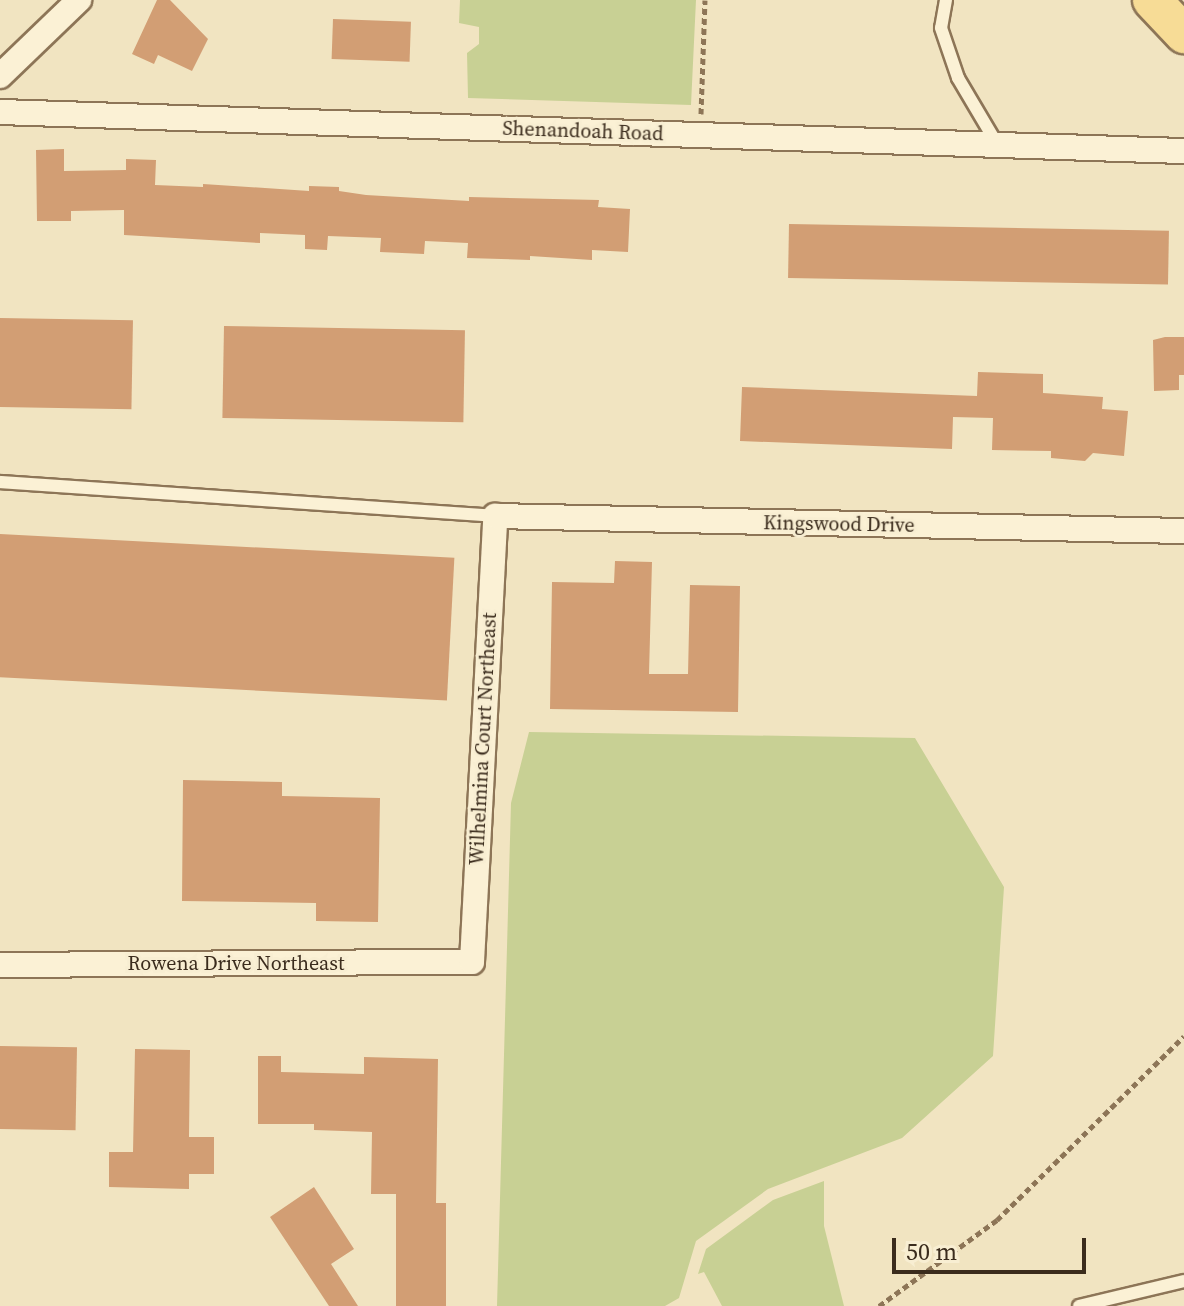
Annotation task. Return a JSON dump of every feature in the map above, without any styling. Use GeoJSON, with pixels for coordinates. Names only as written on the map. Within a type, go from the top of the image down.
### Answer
{"type":"FeatureCollection","features":[{"type":"Feature","properties":{"kind":"main road"},"geometry":{"type":"LineString","coordinates":[[1152,0],[1184,34]]}},
{"type":"Feature","properties":{"kind":"street"},"geometry":{"type":"LineString","coordinates":[[0,76],[79,0]]}},
{"type":"Feature","properties":{"kind":"street","name":"Shenandoah Road"},"geometry":{"type":"LineString","coordinates":[[0,112],[1178,148]]}},
{"type":"Feature","properties":{"kind":"street","name":"Kingswood Drive"},"geometry":{"type":"LineString","coordinates":[[495,516],[1184,531]]}},
{"type":"Feature","properties":{"kind":"street","name":"Wilhelmina Court Northeast"},"geometry":{"type":"LineString","coordinates":[[472,962],[495,516]]}},
{"type":"Feature","properties":{"kind":"street","name":"Rowena Drive Northeast"},"geometry":{"type":"LineString","coordinates":[[0,965],[472,962]]}},
{"type":"Feature","properties":{"kind":"lane"},"geometry":{"type":"LineString","coordinates":[[946,0],[941,28],[958,78],[997,144]]}},
{"type":"Feature","properties":{"kind":"lane"},"geometry":{"type":"LineString","coordinates":[[0,482],[495,516]]}},
{"type":"Feature","properties":{"kind":"lane"},"geometry":{"type":"LineString","coordinates":[[1079,1306],[1184,1281]]}},
{"type":"Feature","properties":{"kind":"path"},"geometry":{"type":"LineString","coordinates":[[700,135],[705,0]]}},
{"type":"Feature","properties":{"kind":"path"},"geometry":{"type":"LineString","coordinates":[[879,1306],[997,1220],[1184,1036]]}},
{"type":"Feature","properties":{"kind":"green space"},"geometry":{"type":"Polygon","coordinates":[[[460,0],[696,0],[691,105],[468,98],[467,53],[479,44],[479,27],[459,23],[460,0]]]}},
{"type":"Feature","properties":{"kind":"green space"},"geometry":{"type":"Polygon","coordinates":[[[529,732],[915,738],[1004,887],[993,1056],[902,1138],[768,1189],[696,1241],[679,1298],[665,1306],[497,1306],[511,803],[529,732]]]}},
{"type":"Feature","properties":{"kind":"green space"},"geometry":{"type":"Polygon","coordinates":[[[824,1181],[824,1226],[844,1306],[722,1306],[704,1272],[698,1274],[706,1249],[773,1200],[824,1181]]]}},
{"type":"Feature","properties":{"kind":"building"},"geometry":{"type":"Polygon","coordinates":[[[157,0],[170,0],[208,39],[192,71],[158,55],[154,64],[132,54],[157,0]]]}},
{"type":"Feature","properties":{"kind":"building"},"geometry":{"type":"Polygon","coordinates":[[[333,19],[411,22],[410,62],[332,59],[333,19]]]}},
{"type":"Feature","properties":{"kind":"building"},"geometry":{"type":"Polygon","coordinates":[[[64,149],[64,171],[126,170],[126,159],[156,160],[155,185],[203,187],[203,184],[309,191],[309,186],[339,187],[339,191],[366,195],[469,201],[469,197],[599,200],[598,207],[630,209],[628,252],[592,250],[592,260],[530,256],[530,260],[467,258],[468,243],[425,241],[424,254],[380,252],[381,238],[328,236],[327,250],[305,249],[305,235],[260,233],[260,243],[124,235],[124,210],[71,211],[71,221],[37,221],[36,150],[64,149]]]}},
{"type":"Feature","properties":{"kind":"building"},"geometry":{"type":"Polygon","coordinates":[[[789,224],[1169,231],[1168,285],[788,278],[789,224]]]}},
{"type":"Feature","properties":{"kind":"building"},"geometry":{"type":"Polygon","coordinates":[[[0,318],[133,320],[131,409],[0,407],[0,318]]]}},
{"type":"Feature","properties":{"kind":"building"},"geometry":{"type":"Polygon","coordinates":[[[224,326],[465,330],[463,422],[222,418],[224,326]]]}},
{"type":"Feature","properties":{"kind":"building"},"geometry":{"type":"Polygon","coordinates":[[[1184,337],[1184,375],[1179,375],[1179,390],[1154,391],[1153,340],[1184,337]]]}},
{"type":"Feature","properties":{"kind":"building"},"geometry":{"type":"Polygon","coordinates":[[[978,372],[1043,374],[1043,393],[1103,397],[1102,409],[1128,411],[1124,456],[1093,453],[1085,461],[1051,458],[1051,451],[992,450],[993,418],[953,417],[952,449],[740,441],[742,387],[977,396],[978,372]]]}},
{"type":"Feature","properties":{"kind":"building"},"geometry":{"type":"Polygon","coordinates":[[[0,534],[454,558],[447,701],[0,677],[0,534]]]}},
{"type":"Feature","properties":{"kind":"building"},"geometry":{"type":"Polygon","coordinates":[[[615,561],[652,562],[649,674],[688,674],[690,585],[740,586],[738,712],[550,709],[552,582],[614,583],[615,561]]]}},
{"type":"Feature","properties":{"kind":"building"},"geometry":{"type":"Polygon","coordinates":[[[183,780],[282,782],[282,796],[380,798],[378,922],[316,921],[316,903],[182,901],[183,780]]]}},
{"type":"Feature","properties":{"kind":"building"},"geometry":{"type":"Polygon","coordinates":[[[0,1046],[77,1047],[76,1130],[0,1129],[0,1046]]]}},
{"type":"Feature","properties":{"kind":"building"},"geometry":{"type":"Polygon","coordinates":[[[135,1049],[190,1050],[189,1137],[214,1137],[214,1174],[189,1174],[189,1189],[109,1187],[109,1152],[133,1152],[135,1049]]]}},
{"type":"Feature","properties":{"kind":"building"},"geometry":{"type":"Polygon","coordinates":[[[258,1056],[281,1056],[281,1072],[364,1074],[364,1057],[438,1059],[436,1203],[446,1203],[446,1306],[396,1306],[396,1194],[371,1194],[372,1132],[314,1130],[314,1124],[258,1124],[258,1056]]]}},
{"type":"Feature","properties":{"kind":"building"},"geometry":{"type":"Polygon","coordinates":[[[314,1187],[354,1249],[331,1264],[358,1306],[329,1306],[270,1217],[314,1187]]]}}]}
